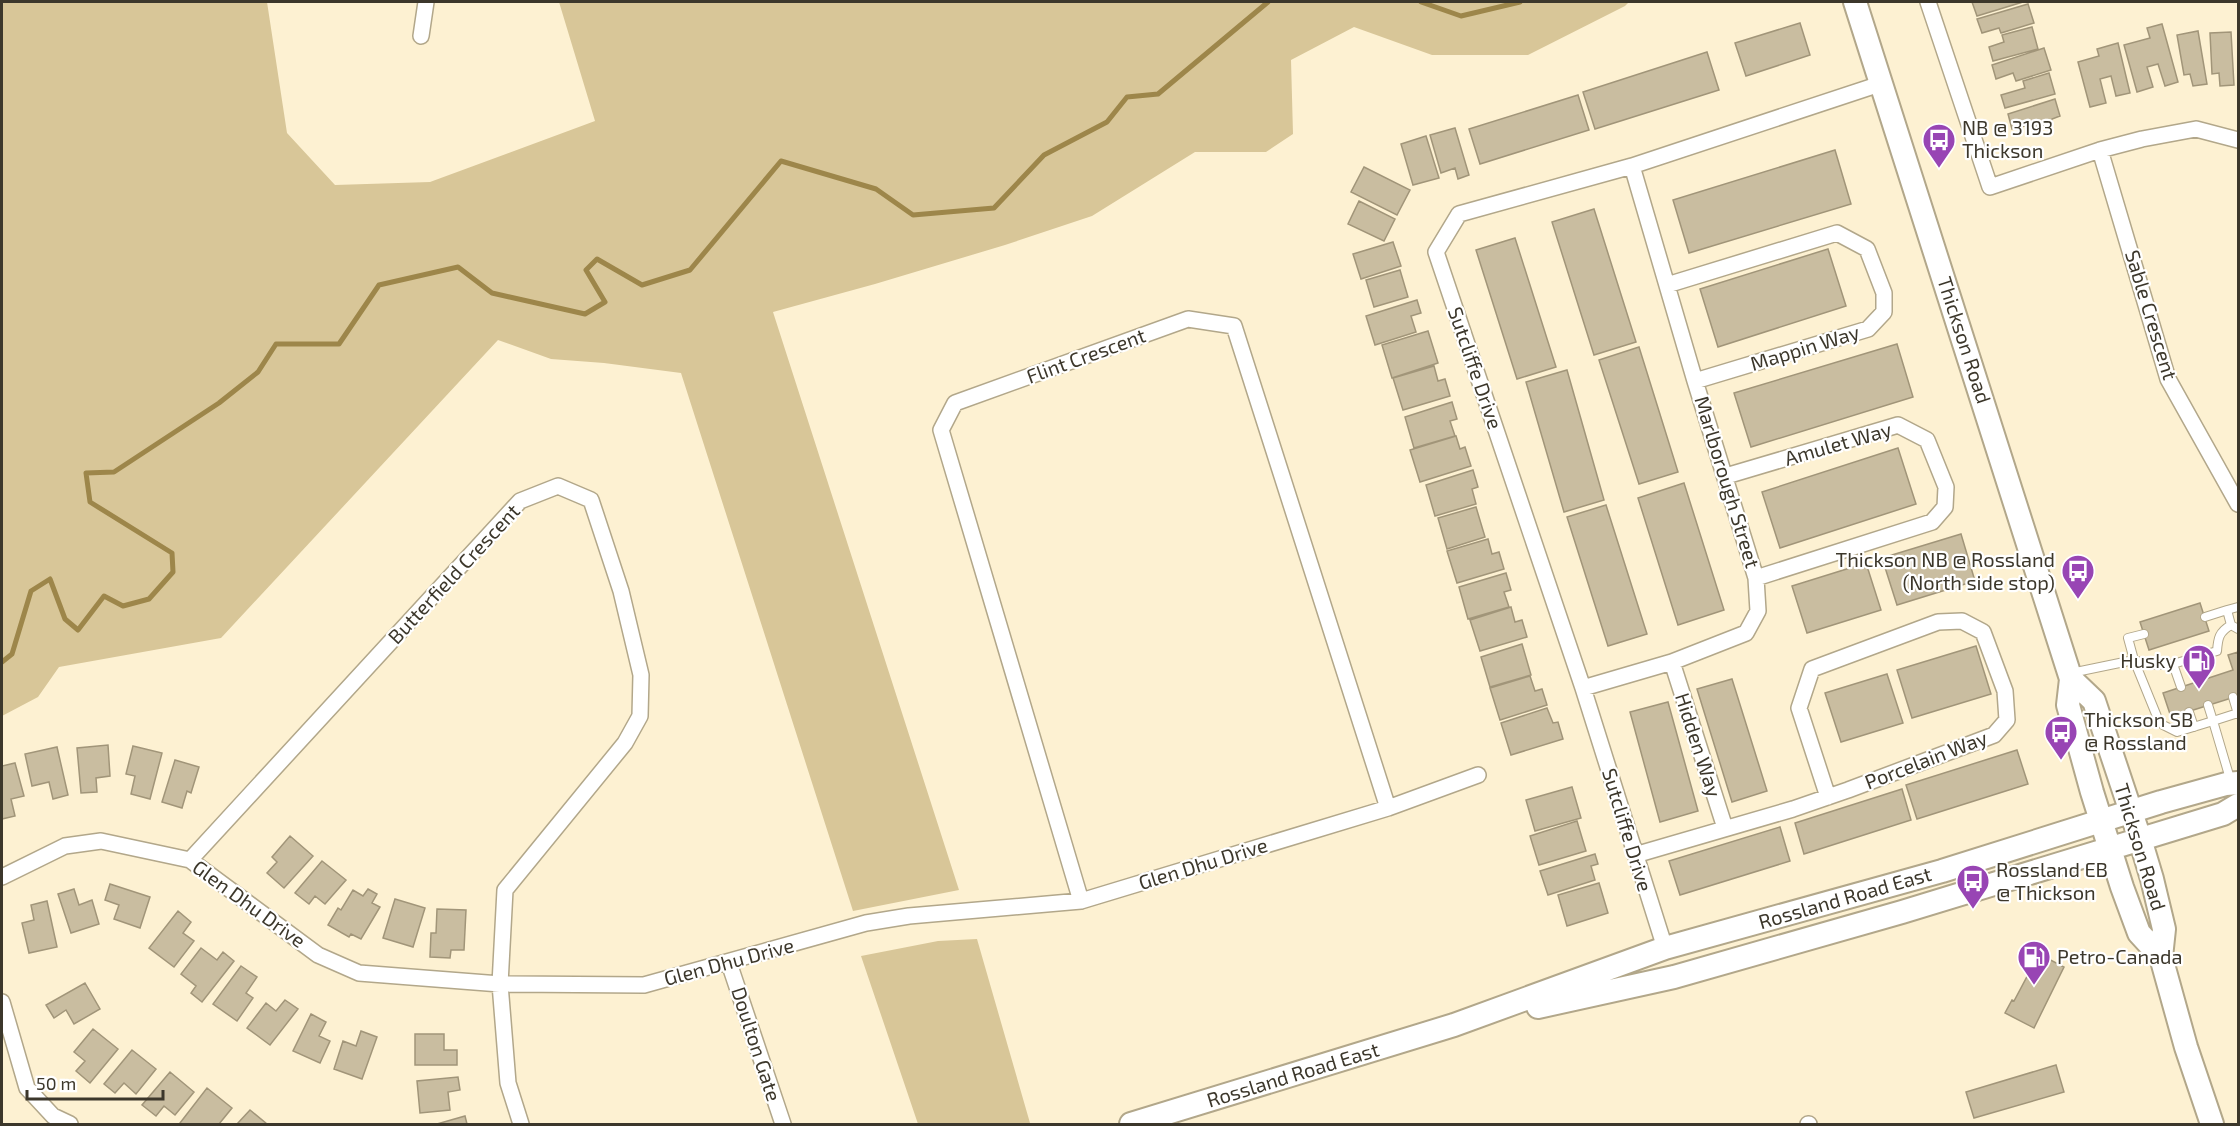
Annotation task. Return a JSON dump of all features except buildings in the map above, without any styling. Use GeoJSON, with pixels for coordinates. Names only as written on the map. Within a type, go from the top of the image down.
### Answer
{"type":"FeatureCollection","features":[{"type":"Feature","properties":{"kind":"main road","name":"Thickson Road"},"geometry":{"type":"LineString","coordinates":[[1855,2],[1883,83],[2070,676],[2068,705],[2109,848],[2139,933],[2162,957]]}},
{"type":"Feature","properties":{"kind":"main road","name":"Thickson Road"},"geometry":{"type":"LineString","coordinates":[[2070,676],[2094,701],[2140,839],[2164,928],[2162,957],[2186,1047],[2212,1125]]}},
{"type":"Feature","properties":{"kind":"main road","name":"Rossland Road East"},"geometry":{"type":"LineString","coordinates":[[1131,1125],[1454,1025],[1665,948],[1942,871],[2131,812],[2236,791]]}},
{"type":"Feature","properties":{"kind":"main road","name":"Rossland Road East"},"geometry":{"type":"LineString","coordinates":[[1454,1025],[1674,976],[1902,912],[2223,814],[2236,791]]}},
{"type":"Feature","properties":{"kind":"street"},"geometry":{"type":"LineString","coordinates":[[421,36],[426,2]]}},
{"type":"Feature","properties":{"kind":"street"},"geometry":{"type":"LineString","coordinates":[[1928,2],[1990,187],[2100,150],[2142,139],[2196,129],[2238,140]]}},
{"type":"Feature","properties":{"kind":"street","name":"Sutcliffe Drive"},"geometry":{"type":"LineString","coordinates":[[1665,948],[1583,688],[1436,252],[1459,214],[1632,166],[1883,83]]}},
{"type":"Feature","properties":{"kind":"street","name":"Sable Crescent"},"geometry":{"type":"LineString","coordinates":[[2100,150],[2168,379],[2238,504]]}},
{"type":"Feature","properties":{"kind":"street","name":"Marlborough Street"},"geometry":{"type":"LineString","coordinates":[[1583,688],[1672,662],[1746,633],[1758,611],[1756,578],[1632,166]]}},
{"type":"Feature","properties":{"kind":"street","name":"Mappin Way"},"geometry":{"type":"LineString","coordinates":[[1667,285],[1837,233],[1867,249],[1884,293],[1884,312],[1868,329],[1695,381]]}},
{"type":"Feature","properties":{"kind":"street","name":"Flint Crescent"},"geometry":{"type":"LineString","coordinates":[[1081,901],[940,430],[955,403],[1188,319],[1234,326],[1388,808]]}},
{"type":"Feature","properties":{"kind":"street","name":"Amulet Way"},"geometry":{"type":"LineString","coordinates":[[1726,476],[1898,425],[1926,440],[1946,487],[1945,507],[1932,522],[1756,578]]}},
{"type":"Feature","properties":{"kind":"street","name":"Butterfield Crescent"},"geometry":{"type":"LineString","coordinates":[[190,860],[520,501],[558,486],[591,500],[621,591],[641,675],[640,716],[626,743],[505,890],[500,984]]}},
{"type":"Feature","properties":{"kind":"street","name":"Porcelain Way"},"geometry":{"type":"LineString","coordinates":[[1635,855],[1828,797],[1994,735],[2007,720],[2005,691],[1983,632],[1962,621],[1938,622],[1812,669],[1798,708],[1828,797]]}},
{"type":"Feature","properties":{"kind":"street","name":"Hidden Way"},"geometry":{"type":"LineString","coordinates":[[1672,662],[1725,828]]}},
{"type":"Feature","properties":{"kind":"street","name":"Glen Dhu Drive"},"geometry":{"type":"LineString","coordinates":[[2,877],[65,846],[101,841],[190,860],[318,955],[359,973],[500,984],[644,985],[866,923],[909,916],[1081,901],[1388,808],[1479,775]]}},
{"type":"Feature","properties":{"kind":"street","name":"Doulton Gate"},"geometry":{"type":"LineString","coordinates":[[729,963],[783,1125]]}},
{"type":"Feature","properties":{"kind":"street"},"geometry":{"type":"LineString","coordinates":[[500,984],[508,1083],[521,1125]]}},
{"type":"Feature","properties":{"kind":"street"},"geometry":{"type":"LineString","coordinates":[[2,1002],[27,1088],[53,1116],[70,1125]]}},
{"type":"Feature","properties":{"kind":"lane"},"geometry":{"type":"LineString","coordinates":[[2205,616],[2238,607]]}},
{"type":"Feature","properties":{"kind":"lane"},"geometry":{"type":"LineString","coordinates":[[2070,676],[2134,660],[2153,665],[2174,664],[2217,651],[2219,635],[2235,627],[2227,610]]}},
{"type":"Feature","properties":{"kind":"lane"},"geometry":{"type":"LineString","coordinates":[[2144,634],[2128,638],[2152,707],[2163,725],[2176,732],[2238,714],[2233,698]]}},
{"type":"Feature","properties":{"kind":"lane"},"geometry":{"type":"LineString","coordinates":[[2193,658],[2200,680]]}},
{"type":"Feature","properties":{"kind":"lane"},"geometry":{"type":"LineString","coordinates":[[2174,664],[2181,687]]}},
{"type":"Feature","properties":{"kind":"lane"},"geometry":{"type":"LineString","coordinates":[[2208,705],[2236,791]]}},
{"type":"Feature","properties":{"kind":"lane"},"geometry":{"type":"LineString","coordinates":[[2188,712],[2194,727]]}},
{"type":"Feature","properties":{"kind":"shaded area"},"geometry":{"type":"Polygon","coordinates":[[[2,2],[267,2],[287,133],[335,185],[430,182],[595,121],[559,2],[1629,2],[1528,55],[1432,55],[1354,27],[1291,60],[1293,134],[1266,152],[1195,152],[1092,216],[1005,245],[773,312],[959,890],[853,911],[681,373],[551,359],[498,340],[221,638],[59,667],[38,697],[2,716],[2,2]]]}},
{"type":"Feature","properties":{"kind":"shaded area"},"geometry":{"type":"Polygon","coordinates":[[[977,939],[1030,1123],[918,1124],[861,956],[938,941],[977,939]]]}},
{"type":"Feature","properties":{"kind":"waterway"},"geometry":{"type":"LineString","coordinates":[[2,662],[12,654],[31,591],[50,579],[65,619],[78,630],[104,596],[123,606],[149,599],[173,572],[172,553],[90,502],[86,473],[114,472],[219,403],[258,372],[276,344],[339,344],[379,285],[458,267],[492,293],[585,314],[605,302],[586,270],[597,259],[642,285],[690,270],[781,161],[876,189],[913,215],[994,208],[1044,155],[1107,122],[1127,97],[1158,94],[1268,2]]}},
{"type":"Feature","properties":{"kind":"waterway"},"geometry":{"type":"LineString","coordinates":[[1421,2],[1461,16],[1520,2]]}},
{"type":"Feature","properties":{"kind":"place","name":"NB @ 3193 Thickson"},"geometry":{"type":"Point","coordinates":[1939,169]}},
{"type":"Feature","properties":{"kind":"place","name":"Thickson NB @ Rossland (North side stop)"},"geometry":{"type":"Point","coordinates":[2078,600]}},
{"type":"Feature","properties":{"kind":"place","name":"Husky"},"geometry":{"type":"Point","coordinates":[2199,690]}},
{"type":"Feature","properties":{"kind":"place","name":"Thickson SB @ Rossland"},"geometry":{"type":"Point","coordinates":[2061,761]}},
{"type":"Feature","properties":{"kind":"place","name":"Rossland EB @ Thickson"},"geometry":{"type":"Point","coordinates":[1973,910]}},
{"type":"Feature","properties":{"kind":"place","name":"Petro-Canada"},"geometry":{"type":"Point","coordinates":[2034,986]}}]}
